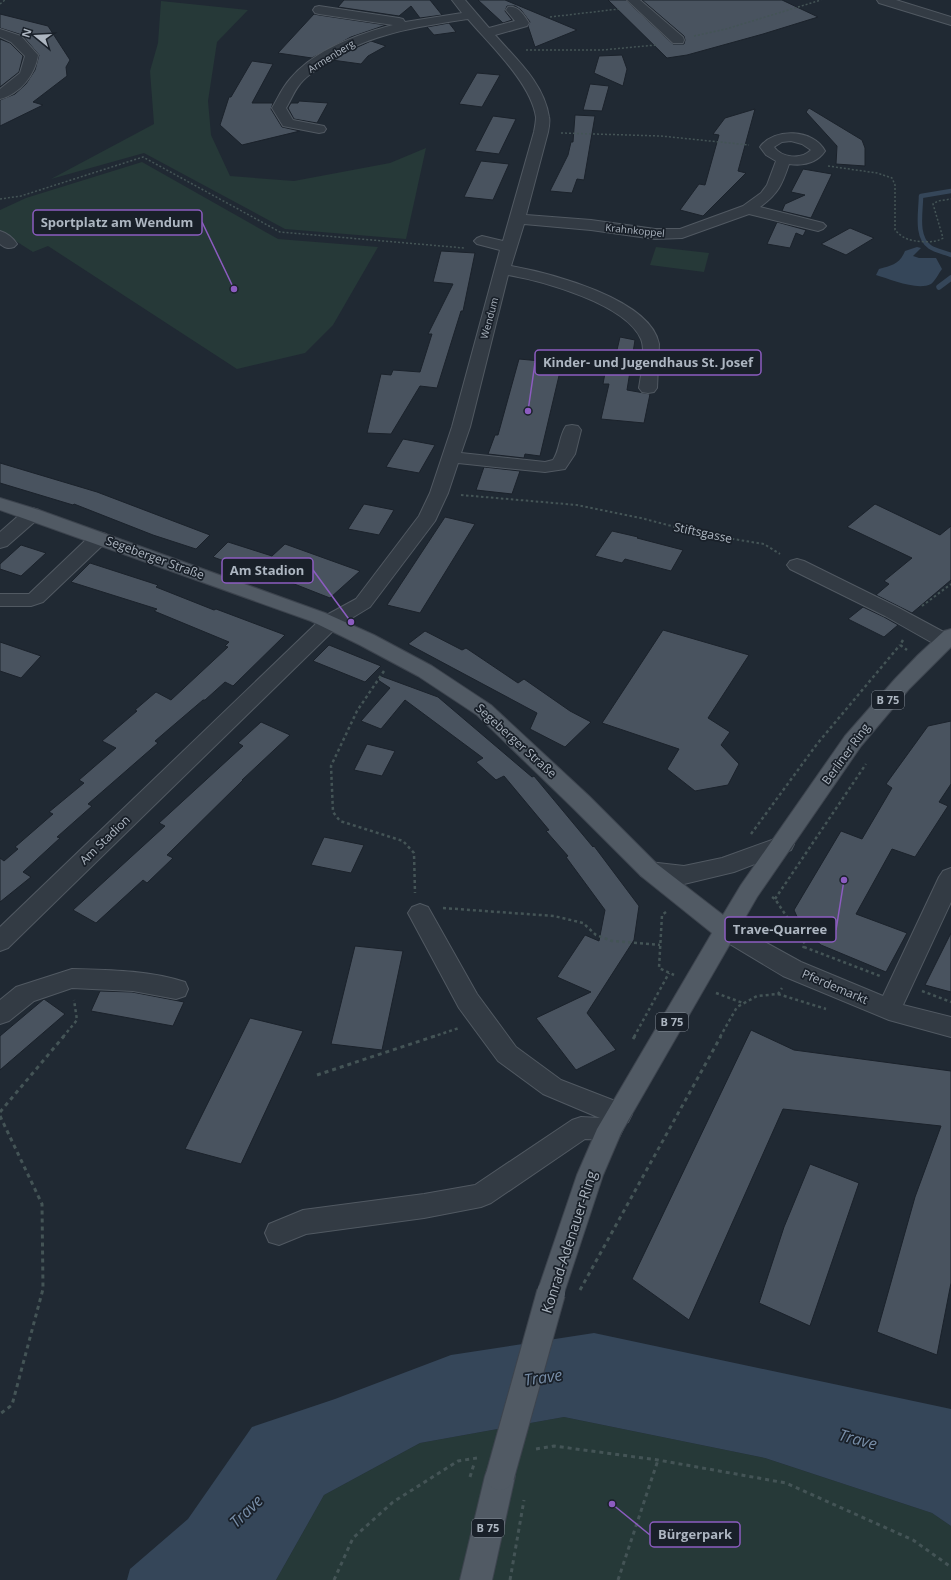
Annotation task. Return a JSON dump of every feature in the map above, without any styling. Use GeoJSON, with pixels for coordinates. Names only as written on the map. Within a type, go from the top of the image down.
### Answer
{"type":"FeatureCollection","features":[{"type":"Feature","properties":{"kind":"main road","name":"Segeberger Straße"},"geometry":{"type":"LineString","coordinates":[[0,504],[32,514],[330,622],[425,671],[484,710],[581,802],[649,870],[726,931]]}},
{"type":"Feature","properties":{"kind":"main road","name":"Berliner Ring"},"geometry":{"type":"LineString","coordinates":[[726,931],[749,891],[853,741],[902,684],[948,638]]}},
{"type":"Feature","properties":{"kind":"main road","name":"Konrad-Adenauer-Ring"},"geometry":{"type":"LineString","coordinates":[[476,1580],[500,1476],[564,1295],[590,1175],[615,1122],[726,931]]}},
{"type":"Feature","properties":{"kind":"street","name":"Wendum"},"geometry":{"type":"LineString","coordinates":[[330,622],[363,603],[428,517],[439,493],[461,427],[507,249],[518,219],[540,133],[543,118],[538,99],[532,87],[458,0]]}},
{"type":"Feature","properties":{"kind":"street"},"geometry":{"type":"LineString","coordinates":[[883,0],[951,21]]}},
{"type":"Feature","properties":{"kind":"street"},"geometry":{"type":"LineString","coordinates":[[637,3],[678,40]]}},
{"type":"Feature","properties":{"kind":"street"},"geometry":{"type":"LineString","coordinates":[[319,10],[410,24]]}},
{"type":"Feature","properties":{"kind":"street"},"geometry":{"type":"LineString","coordinates":[[486,33],[523,23],[512,10]]}},
{"type":"Feature","properties":{"kind":"street","name":"Armenberg"},"geometry":{"type":"LineString","coordinates":[[320,129],[288,123],[279,108],[298,78],[325,57],[350,42],[378,31],[410,24],[472,15]]}},
{"type":"Feature","properties":{"kind":"street"},"geometry":{"type":"LineString","coordinates":[[0,33],[16,39],[32,55],[30,68],[20,82],[0,95]]}},
{"type":"Feature","properties":{"kind":"street"},"geometry":{"type":"LineString","coordinates":[[782,138],[804,139],[817,146],[818,151],[816,155],[811,158],[793,161],[784,159],[770,153],[767,147],[769,143],[782,138]]}},
{"type":"Feature","properties":{"kind":"street","name":"Krahnkoppel"},"geometry":{"type":"LineString","coordinates":[[518,219],[591,225],[655,234],[682,233],[748,209],[766,196],[774,186],[784,159]]}},
{"type":"Feature","properties":{"kind":"street"},"geometry":{"type":"LineString","coordinates":[[748,209],[818,226]]}},
{"type":"Feature","properties":{"kind":"street"},"geometry":{"type":"LineString","coordinates":[[482,241],[507,249]]}},
{"type":"Feature","properties":{"kind":"street"},"geometry":{"type":"LineString","coordinates":[[502,268],[537,275],[575,286],[626,313],[643,326],[651,341],[648,388]]}},
{"type":"Feature","properties":{"kind":"street"},"geometry":{"type":"LineString","coordinates":[[451,457],[546,467],[560,465],[566,454],[572,430]]}},
{"type":"Feature","properties":{"kind":"street"},"geometry":{"type":"LineString","coordinates":[[0,542],[32,514]]}},
{"type":"Feature","properties":{"kind":"street"},"geometry":{"type":"LineString","coordinates":[[0,600],[31,600],[36,598],[99,538]]}},
{"type":"Feature","properties":{"kind":"street"},"geometry":{"type":"LineString","coordinates":[[797,565],[948,638]]}},
{"type":"Feature","properties":{"kind":"street","name":"Am Stadion"},"geometry":{"type":"LineString","coordinates":[[0,942],[330,622]]}},
{"type":"Feature","properties":{"kind":"street"},"geometry":{"type":"LineString","coordinates":[[649,870],[684,875],[726,866],[783,844]]}},
{"type":"Feature","properties":{"kind":"street"},"geometry":{"type":"LineString","coordinates":[[889,1009],[951,877]]}},
{"type":"Feature","properties":{"kind":"street"},"geometry":{"type":"LineString","coordinates":[[418,910],[468,1001],[507,1054],[552,1087],[615,1122]]}},
{"type":"Feature","properties":{"kind":"street","name":"Pferdemarkt"},"geometry":{"type":"LineString","coordinates":[[726,931],[792,969],[898,1013],[951,1027]]}},
{"type":"Feature","properties":{"kind":"street"},"geometry":{"type":"LineString","coordinates":[[0,1014],[25,994],[72,978],[133,981],[176,989]]}},
{"type":"Feature","properties":{"kind":"street"},"geometry":{"type":"LineString","coordinates":[[279,1233],[303,1222],[424,1206],[481,1195],[581,1128],[615,1122]]}},
{"type":"Feature","properties":{"kind":"path"},"geometry":{"type":"LineString","coordinates":[[0,4],[5,0]]}},
{"type":"Feature","properties":{"kind":"path"},"geometry":{"type":"LineString","coordinates":[[550,17],[637,3]]}},
{"type":"Feature","properties":{"kind":"path"},"geometry":{"type":"LineString","coordinates":[[540,133],[572,132],[661,136],[767,147]]}},
{"type":"Feature","properties":{"kind":"path"},"geometry":{"type":"LineString","coordinates":[[0,199],[20,196],[143,157],[280,232],[507,249]]}},
{"type":"Feature","properties":{"kind":"path"},"geometry":{"type":"LineString","coordinates":[[811,158],[828,167],[877,173],[892,178],[896,185],[895,230],[899,236],[905,240],[941,240],[943,238],[933,204],[938,201],[951,199]]}},
{"type":"Feature","properties":{"kind":"path","name":"Stiftsgasse"},"geometry":{"type":"LineString","coordinates":[[439,493],[577,505],[641,518],[702,534],[764,544],[797,565]]}},
{"type":"Feature","properties":{"kind":"path"},"geometry":{"type":"LineString","coordinates":[[748,837],[817,744],[900,645]]}},
{"type":"Feature","properties":{"kind":"path"},"geometry":{"type":"LineString","coordinates":[[387,667],[357,711],[331,766],[333,812],[340,821],[403,841],[414,853],[418,910],[554,916],[583,923],[596,935],[612,941],[660,945]]}},
{"type":"Feature","properties":{"kind":"path"},"geometry":{"type":"LineString","coordinates":[[775,899],[805,944],[803,947]]}},
{"type":"Feature","properties":{"kind":"path"},"geometry":{"type":"LineString","coordinates":[[662,915],[659,968],[671,974]]}},
{"type":"Feature","properties":{"kind":"path"},"geometry":{"type":"LineString","coordinates":[[0,1112],[77,1020],[72,978]]}},
{"type":"Feature","properties":{"kind":"path"},"geometry":{"type":"LineString","coordinates":[[564,1295],[737,1007],[757,996],[778,994],[782,988]]}},
{"type":"Feature","properties":{"kind":"path"},"geometry":{"type":"LineString","coordinates":[[734,1000],[743,1004]]}},
{"type":"Feature","properties":{"kind":"path"},"geometry":{"type":"LineString","coordinates":[[317,1075],[482,1020]]}},
{"type":"Feature","properties":{"kind":"path"},"geometry":{"type":"LineString","coordinates":[[0,1116],[42,1204],[43,1289],[12,1405],[0,1414]]}},
{"type":"Feature","properties":{"kind":"path"},"geometry":{"type":"LineString","coordinates":[[554,1446],[658,1460],[786,1483],[913,1540],[951,1567]]}},
{"type":"Feature","properties":{"kind":"path"},"geometry":{"type":"LineString","coordinates":[[334,1580],[353,1538],[392,1502],[458,1460]]}},
{"type":"Feature","properties":{"kind":"path"},"geometry":{"type":"LineString","coordinates":[[618,1580],[658,1460]]}},
{"type":"Feature","properties":{"kind":"path"},"geometry":{"type":"LineString","coordinates":[[510,1580],[525,1497]]}},
{"type":"Feature","properties":{"kind":"green space"},"geometry":{"type":"Polygon","coordinates":[[[161,1],[248,10],[217,42],[208,101],[211,135],[230,176],[294,181],[390,163],[426,148],[406,239],[285,229],[144,153],[51,179],[154,124],[150,71],[158,43],[161,1]]]}},
{"type":"Feature","properties":{"kind":"green space"},"geometry":{"type":"Polygon","coordinates":[[[142,162],[278,239],[378,247],[333,325],[305,353],[237,369],[48,246],[33,252],[0,231],[0,210],[26,198],[142,162]]]}},
{"type":"Feature","properties":{"kind":"green space"},"geometry":{"type":"Polygon","coordinates":[[[656,247],[709,253],[704,272],[650,265],[656,247]]]}},
{"type":"Feature","properties":{"kind":"green space"},"geometry":{"type":"Polygon","coordinates":[[[564,1417],[765,1458],[932,1513],[951,1526],[951,1580],[276,1580],[324,1495],[420,1443],[564,1417]]]}},
{"type":"Feature","properties":{"kind":"water"},"geometry":{"type":"Polygon","coordinates":[[[917,247],[921,248],[913,256],[919,258],[936,258],[942,269],[931,284],[925,286],[911,285],[876,275],[879,269],[898,262],[905,251],[917,247]]]}},
{"type":"Feature","properties":{"kind":"water","name":"Trave"},"geometry":{"type":"Polygon","coordinates":[[[594,1333],[951,1409],[951,1526],[932,1513],[765,1458],[564,1417],[420,1443],[324,1495],[276,1580],[127,1580],[130,1569],[188,1519],[252,1427],[335,1399],[451,1355],[594,1333]]]}},
{"type":"Feature","properties":{"kind":"building"},"geometry":{"type":"Polygon","coordinates":[[[344,0],[430,0],[442,15],[420,18],[411,6],[399,16],[338,7],[344,0]]]}},
{"type":"Feature","properties":{"kind":"building"},"geometry":{"type":"Polygon","coordinates":[[[478,0],[505,0],[577,30],[535,47],[528,26],[530,22],[521,10],[515,6],[507,6],[505,11],[512,20],[503,23],[478,0]]]}},
{"type":"Feature","properties":{"kind":"building"},"geometry":{"type":"Polygon","coordinates":[[[608,0],[626,0],[673,44],[684,44],[684,36],[642,0],[782,0],[818,17],[687,55],[667,58],[608,0]]]}},
{"type":"Feature","properties":{"kind":"building"},"geometry":{"type":"Polygon","coordinates":[[[0,14],[48,26],[70,60],[66,67],[67,76],[33,102],[43,105],[0,126],[0,100],[15,94],[26,84],[35,70],[39,55],[22,35],[0,28],[0,14]]]}},
{"type":"Feature","properties":{"kind":"building"},"geometry":{"type":"Polygon","coordinates":[[[314,14],[386,25],[351,37],[312,58],[278,53],[314,14]]]}},
{"type":"Feature","properties":{"kind":"building"},"geometry":{"type":"Polygon","coordinates":[[[449,23],[456,32],[434,35],[427,27],[449,23]]]}},
{"type":"Feature","properties":{"kind":"building"},"geometry":{"type":"Polygon","coordinates":[[[0,39],[10,43],[23,56],[19,72],[0,87],[0,39]]]}},
{"type":"Feature","properties":{"kind":"building"},"geometry":{"type":"Polygon","coordinates":[[[371,41],[386,46],[368,56],[361,64],[332,60],[351,50],[371,41]]]}},
{"type":"Feature","properties":{"kind":"building"},"geometry":{"type":"Polygon","coordinates":[[[622,55],[627,69],[623,86],[594,73],[599,56],[622,55]]]}},
{"type":"Feature","properties":{"kind":"building"},"geometry":{"type":"Polygon","coordinates":[[[252,61],[273,64],[252,103],[273,103],[271,109],[282,127],[300,131],[242,145],[220,125],[229,97],[231,97],[252,61]]]}},
{"type":"Feature","properties":{"kind":"building"},"geometry":{"type":"Polygon","coordinates":[[[477,73],[500,75],[482,107],[459,104],[477,73]]]}},
{"type":"Feature","properties":{"kind":"building"},"geometry":{"type":"Polygon","coordinates":[[[590,84],[609,86],[602,111],[583,110],[590,84]]]}},
{"type":"Feature","properties":{"kind":"building"},"geometry":{"type":"Polygon","coordinates":[[[299,101],[328,103],[317,123],[294,119],[288,108],[291,103],[298,103],[299,101]]]}},
{"type":"Feature","properties":{"kind":"building"},"geometry":{"type":"Polygon","coordinates":[[[809,108],[862,140],[865,148],[865,166],[836,164],[837,146],[806,112],[809,108]]]}},
{"type":"Feature","properties":{"kind":"building"},"geometry":{"type":"Polygon","coordinates":[[[755,109],[738,171],[746,173],[703,216],[680,210],[699,184],[705,185],[719,135],[713,134],[725,118],[755,109]]]}},
{"type":"Feature","properties":{"kind":"building"},"geometry":{"type":"Polygon","coordinates":[[[575,115],[595,116],[584,180],[577,179],[572,193],[550,191],[568,155],[571,142],[573,142],[575,115]]]}},
{"type":"Feature","properties":{"kind":"building"},"geometry":{"type":"Polygon","coordinates":[[[493,116],[516,119],[499,154],[475,151],[493,116]]]}},
{"type":"Feature","properties":{"kind":"building"},"geometry":{"type":"Polygon","coordinates":[[[481,161],[509,164],[493,200],[464,197],[481,161]]]}},
{"type":"Feature","properties":{"kind":"building"},"geometry":{"type":"Polygon","coordinates":[[[803,169],[832,174],[811,218],[782,211],[785,204],[805,195],[791,192],[803,169]]]}},
{"type":"Feature","properties":{"kind":"building"},"geometry":{"type":"Polygon","coordinates":[[[777,222],[806,230],[803,236],[796,233],[790,248],[767,244],[777,222]]]}},
{"type":"Feature","properties":{"kind":"building"},"geometry":{"type":"Polygon","coordinates":[[[850,228],[874,238],[846,255],[821,244],[850,228]]]}},
{"type":"Feature","properties":{"kind":"building"},"geometry":{"type":"Polygon","coordinates":[[[441,251],[475,253],[463,311],[461,311],[437,388],[420,386],[391,434],[367,433],[381,374],[391,375],[393,370],[420,372],[432,334],[428,334],[453,284],[433,282],[441,251]]]}},
{"type":"Feature","properties":{"kind":"building"},"geometry":{"type":"Polygon","coordinates":[[[620,337],[635,340],[627,390],[650,394],[644,423],[601,419],[609,384],[603,384],[607,362],[614,363],[620,337]]]}},
{"type":"Feature","properties":{"kind":"building"},"geometry":{"type":"Polygon","coordinates":[[[519,359],[562,363],[540,456],[525,454],[524,458],[488,454],[495,435],[498,435],[519,359]]]}},
{"type":"Feature","properties":{"kind":"building"},"geometry":{"type":"Polygon","coordinates":[[[403,439],[435,445],[419,473],[386,467],[403,439]]]}},
{"type":"Feature","properties":{"kind":"building"},"geometry":{"type":"Polygon","coordinates":[[[0,463],[97,492],[210,535],[196,549],[153,535],[74,504],[73,505],[0,483],[0,463]]]}},
{"type":"Feature","properties":{"kind":"building"},"geometry":{"type":"Polygon","coordinates":[[[484,467],[520,471],[512,494],[476,490],[484,467]]]}},
{"type":"Feature","properties":{"kind":"building"},"geometry":{"type":"Polygon","coordinates":[[[364,504],[394,510],[379,535],[348,529],[364,504]]]}},
{"type":"Feature","properties":{"kind":"building"},"geometry":{"type":"Polygon","coordinates":[[[875,504],[940,535],[951,526],[951,580],[912,613],[876,595],[889,584],[884,581],[912,558],[847,527],[875,504]]]}},
{"type":"Feature","properties":{"kind":"building"},"geometry":{"type":"Polygon","coordinates":[[[445,517],[475,524],[420,613],[387,605],[445,517]]]}},
{"type":"Feature","properties":{"kind":"building"},"geometry":{"type":"Polygon","coordinates":[[[612,531],[683,550],[671,571],[625,559],[622,563],[595,556],[612,531]]]}},
{"type":"Feature","properties":{"kind":"building"},"geometry":{"type":"Polygon","coordinates":[[[228,542],[272,556],[285,544],[360,571],[330,598],[279,578],[277,580],[213,557],[228,542]]]}},
{"type":"Feature","properties":{"kind":"building"},"geometry":{"type":"Polygon","coordinates":[[[21,545],[46,553],[21,576],[0,569],[0,564],[21,545]]]}},
{"type":"Feature","properties":{"kind":"building"},"geometry":{"type":"Polygon","coordinates":[[[90,563],[158,585],[156,587],[214,610],[216,609],[285,635],[233,686],[225,682],[155,741],[158,743],[88,804],[92,806],[57,837],[60,838],[23,872],[31,877],[0,902],[0,858],[4,861],[18,849],[15,847],[53,814],[49,812],[84,783],[79,780],[116,748],[102,741],[137,711],[135,710],[156,692],[171,700],[228,647],[225,646],[229,642],[154,611],[157,609],[71,582],[90,563]]]}},
{"type":"Feature","properties":{"kind":"building"},"geometry":{"type":"Polygon","coordinates":[[[863,607],[898,625],[884,637],[848,619],[863,607]]]}},
{"type":"Feature","properties":{"kind":"building"},"geometry":{"type":"Polygon","coordinates":[[[663,630],[749,655],[708,718],[730,732],[721,745],[739,764],[728,785],[695,791],[667,769],[679,749],[602,723],[663,630]]]}},
{"type":"Feature","properties":{"kind":"building"},"geometry":{"type":"Polygon","coordinates":[[[425,631],[462,650],[466,648],[518,683],[524,679],[570,711],[591,722],[565,747],[530,729],[537,713],[408,644],[425,631]]]}},
{"type":"Feature","properties":{"kind":"building"},"geometry":{"type":"Polygon","coordinates":[[[0,642],[41,656],[21,678],[0,671],[0,642]]]}},
{"type":"Feature","properties":{"kind":"building"},"geometry":{"type":"Polygon","coordinates":[[[329,645],[381,666],[365,682],[313,661],[329,645]]]}},
{"type":"Feature","properties":{"kind":"building"},"geometry":{"type":"Polygon","coordinates":[[[381,676],[438,697],[532,777],[534,776],[593,847],[594,846],[639,906],[634,940],[587,1013],[616,1050],[576,1070],[536,1018],[591,992],[557,977],[585,935],[599,941],[605,910],[566,857],[568,856],[546,831],[549,830],[504,776],[496,780],[476,762],[483,758],[405,700],[381,729],[361,721],[390,688],[378,680],[381,676]]]}},
{"type":"Feature","properties":{"kind":"building"},"geometry":{"type":"Polygon","coordinates":[[[951,721],[951,784],[939,802],[948,806],[915,857],[892,849],[856,914],[907,933],[886,972],[821,945],[807,934],[811,926],[799,921],[794,910],[841,831],[862,839],[892,788],[886,784],[928,726],[951,721]]]}},
{"type":"Feature","properties":{"kind":"building"},"geometry":{"type":"Polygon","coordinates":[[[261,722],[290,735],[242,780],[167,855],[173,858],[147,883],[143,880],[96,923],[73,910],[165,826],[159,823],[243,746],[238,743],[261,722]]]}},
{"type":"Feature","properties":{"kind":"building"},"geometry":{"type":"Polygon","coordinates":[[[367,744],[395,751],[382,776],[354,770],[367,744]]]}},
{"type":"Feature","properties":{"kind":"building"},"geometry":{"type":"Polygon","coordinates":[[[324,837],[364,845],[351,873],[311,865],[324,837]]]}},
{"type":"Feature","properties":{"kind":"building"},"geometry":{"type":"Polygon","coordinates":[[[951,933],[951,992],[925,985],[951,933]]]}},
{"type":"Feature","properties":{"kind":"building"},"geometry":{"type":"Polygon","coordinates":[[[355,946],[403,951],[382,1050],[331,1044],[355,946]]]}},
{"type":"Feature","properties":{"kind":"building"},"geometry":{"type":"Polygon","coordinates":[[[100,991],[132,992],[184,1002],[173,1026],[91,1011],[100,991]]]}},
{"type":"Feature","properties":{"kind":"building"},"geometry":{"type":"Polygon","coordinates":[[[44,999],[65,1014],[0,1070],[0,1036],[44,999]]]}},
{"type":"Feature","properties":{"kind":"building"},"geometry":{"type":"Polygon","coordinates":[[[250,1018],[303,1031],[241,1164],[185,1149],[250,1018]]]}},
{"type":"Feature","properties":{"kind":"building"},"geometry":{"type":"Polygon","coordinates":[[[751,1030],[794,1050],[951,1071],[951,1283],[937,1355],[877,1332],[915,1197],[941,1126],[783,1109],[689,1320],[632,1279],[751,1030]]]}},
{"type":"Feature","properties":{"kind":"building"},"geometry":{"type":"Polygon","coordinates":[[[810,1164],[859,1183],[810,1326],[759,1303],[784,1227],[810,1164]]]}},
{"type":"Feature","properties":{"kind":"waterway"},"geometry":{"type":"LineString","coordinates":[[951,191],[921,196],[920,223],[922,237],[925,243],[932,248],[951,255]]}},
{"type":"Feature","properties":{"kind":"waterway"},"geometry":{"type":"LineString","coordinates":[[939,287],[951,278]]}},
{"type":"Feature","properties":{"kind":"place","name":"Sportplatz am Wendum"},"geometry":{"type":"Point","coordinates":[234,289]}},
{"type":"Feature","properties":{"kind":"place","name":"Kinder- und Jugendhaus St. Josef"},"geometry":{"type":"Point","coordinates":[528,411]}},
{"type":"Feature","properties":{"kind":"place","name":"Am Stadion"},"geometry":{"type":"Point","coordinates":[351,622]}},
{"type":"Feature","properties":{"kind":"place","name":"Trave-Quarree"},"geometry":{"type":"Point","coordinates":[844,880]}},
{"type":"Feature","properties":{"kind":"place","name":"Bürgerpark"},"geometry":{"type":"Point","coordinates":[612,1504]}}]}
